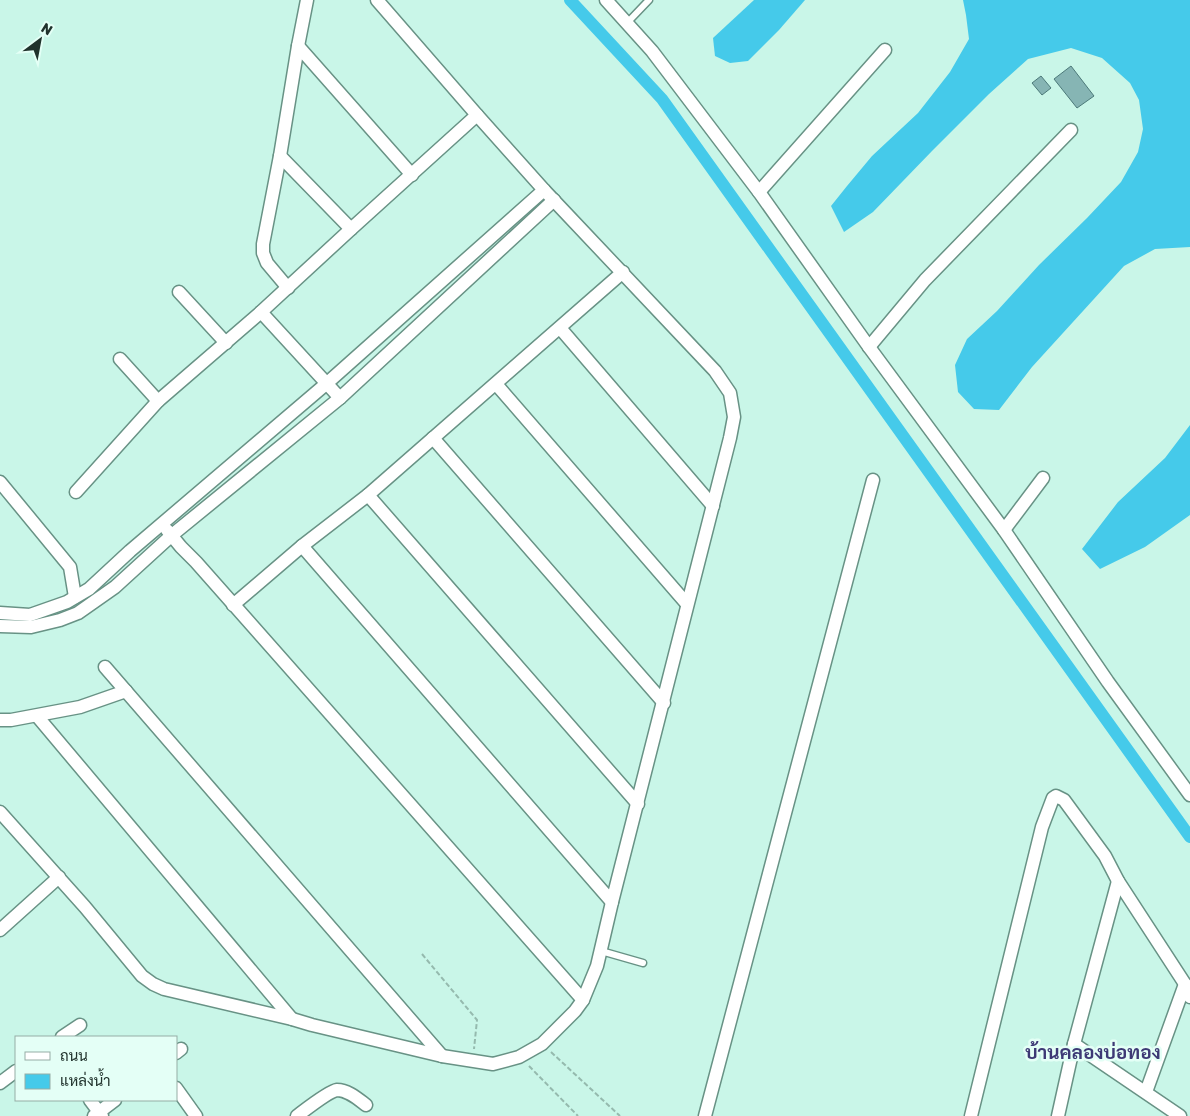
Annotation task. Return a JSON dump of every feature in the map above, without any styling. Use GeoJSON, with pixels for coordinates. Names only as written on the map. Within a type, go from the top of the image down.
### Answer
{"type":"FeatureCollection","features":[{"type":"Feature","properties":{"kind":"street"},"geometry":{"type":"LineString","coordinates":[[288,288],[267,263],[263,253],[263,244],[308,0]]}},
{"type":"Feature","properties":{"kind":"street"},"geometry":{"type":"LineString","coordinates":[[0,812],[59,877],[142,976],[164,989],[442,1056],[493,1064],[519,1057],[542,1044],[575,1011],[583,1000],[601,951],[730,438],[734,417],[730,394],[715,371],[544,190],[377,0]]}},
{"type":"Feature","properties":{"kind":"street"},"geometry":{"type":"LineString","coordinates":[[606,0],[652,51],[759,192],[869,347],[1004,530],[1098,667],[1190,795]]}},
{"type":"Feature","properties":{"kind":"street"},"geometry":{"type":"LineString","coordinates":[[298,46],[412,175]]}},
{"type":"Feature","properties":{"kind":"street"},"geometry":{"type":"LineString","coordinates":[[759,192],[885,50]]}},
{"type":"Feature","properties":{"kind":"street"},"geometry":{"type":"LineString","coordinates":[[76,492],[158,401],[288,288],[478,116]]}},
{"type":"Feature","properties":{"kind":"street"},"geometry":{"type":"LineString","coordinates":[[869,347],[925,280],[1070,130]]}},
{"type":"Feature","properties":{"kind":"street"},"geometry":{"type":"LineString","coordinates":[[280,156],[351,229]]}},
{"type":"Feature","properties":{"kind":"street"},"geometry":{"type":"LineString","coordinates":[[0,613],[30,615],[89,590],[130,551],[326,384],[544,190]]}},
{"type":"Feature","properties":{"kind":"street"},"geometry":{"type":"LineString","coordinates":[[0,626],[31,627],[60,620],[78,613],[115,587],[172,535],[340,398],[554,200]]}},
{"type":"Feature","properties":{"kind":"street"},"geometry":{"type":"LineString","coordinates":[[233,605],[302,546],[368,495],[623,272]]}},
{"type":"Feature","properties":{"kind":"street"},"geometry":{"type":"LineString","coordinates":[[179,292],[226,342]]}},
{"type":"Feature","properties":{"kind":"street"},"geometry":{"type":"LineString","coordinates":[[261,312],[340,398]]}},
{"type":"Feature","properties":{"kind":"street"},"geometry":{"type":"LineString","coordinates":[[560,328],[713,506]]}},
{"type":"Feature","properties":{"kind":"street"},"geometry":{"type":"LineString","coordinates":[[120,359],[158,401]]}},
{"type":"Feature","properties":{"kind":"street"},"geometry":{"type":"LineString","coordinates":[[496,384],[688,604]]}},
{"type":"Feature","properties":{"kind":"street"},"geometry":{"type":"LineString","coordinates":[[432,438],[664,703]]}},
{"type":"Feature","properties":{"kind":"street"},"geometry":{"type":"LineString","coordinates":[[1004,530],[1043,478]]}},
{"type":"Feature","properties":{"kind":"street"},"geometry":{"type":"LineString","coordinates":[[705,1116],[873,480]]}},
{"type":"Feature","properties":{"kind":"street"},"geometry":{"type":"LineString","coordinates":[[0,482],[70,567],[75,597]]}},
{"type":"Feature","properties":{"kind":"street"},"geometry":{"type":"LineString","coordinates":[[368,495],[638,804]]}},
{"type":"Feature","properties":{"kind":"street"},"geometry":{"type":"LineString","coordinates":[[162,524],[583,1000]]}},
{"type":"Feature","properties":{"kind":"street"},"geometry":{"type":"LineString","coordinates":[[302,546],[612,902]]}},
{"type":"Feature","properties":{"kind":"street"},"geometry":{"type":"LineString","coordinates":[[105,667],[442,1056]]}},
{"type":"Feature","properties":{"kind":"street"},"geometry":{"type":"LineString","coordinates":[[0,720],[37,716],[80,707],[126,691]]}},
{"type":"Feature","properties":{"kind":"street"},"geometry":{"type":"LineString","coordinates":[[37,716],[292,1019]]}},
{"type":"Feature","properties":{"kind":"street"},"geometry":{"type":"LineString","coordinates":[[971,1116],[1042,827],[1053,798],[1056,796],[1064,800],[1105,856],[1118,881],[1185,984],[1190,997]]}},
{"type":"Feature","properties":{"kind":"street"},"geometry":{"type":"LineString","coordinates":[[0,930],[59,877]]}},
{"type":"Feature","properties":{"kind":"street"},"geometry":{"type":"LineString","coordinates":[[1058,1116],[1074,1044],[1118,881]]}},
{"type":"Feature","properties":{"kind":"street"},"geometry":{"type":"LineString","coordinates":[[1146,1092],[1185,984]]}},
{"type":"Feature","properties":{"kind":"street"},"geometry":{"type":"LineString","coordinates":[[64,1036],[80,1025]]}},
{"type":"Feature","properties":{"kind":"street"},"geometry":{"type":"LineString","coordinates":[[1074,1044],[1180,1116]]}},
{"type":"Feature","properties":{"kind":"street"},"geometry":{"type":"LineString","coordinates":[[2,1078],[15,1072]]}},
{"type":"Feature","properties":{"kind":"street"},"geometry":{"type":"LineString","coordinates":[[297,1116],[330,1093],[338,1090],[351,1094],[366,1105]]}},
{"type":"Feature","properties":{"kind":"street"},"geometry":{"type":"LineString","coordinates":[[178,1091],[196,1116]]}},
{"type":"Feature","properties":{"kind":"street"},"geometry":{"type":"LineString","coordinates":[[91,1101],[98,1115],[114,1101]]}},
{"type":"Feature","properties":{"kind":"lane"},"geometry":{"type":"LineString","coordinates":[[627,22],[649,0]]}},
{"type":"Feature","properties":{"kind":"lane"},"geometry":{"type":"LineString","coordinates":[[601,951],[643,963]]}},
{"type":"Feature","properties":{"kind":"path"},"geometry":{"type":"LineString","coordinates":[[422,954],[477,1020],[473,1061]]}},
{"type":"Feature","properties":{"kind":"path"},"geometry":{"type":"LineString","coordinates":[[542,1044],[620,1116]]}},
{"type":"Feature","properties":{"kind":"path"},"geometry":{"type":"LineString","coordinates":[[519,1057],[578,1116]]}},
{"type":"Feature","properties":{"kind":"water"},"geometry":{"type":"Polygon","coordinates":[[[754,0],[805,0],[748,61],[730,63],[715,56],[713,38],[754,0]]]}},
{"type":"Feature","properties":{"kind":"water"},"geometry":{"type":"Polygon","coordinates":[[[963,0],[1190,0],[1190,247],[1155,249],[1124,266],[1032,367],[999,410],[974,409],[958,392],[955,365],[967,339],[997,311],[1039,265],[1121,182],[1138,152],[1143,129],[1139,100],[1130,83],[1102,58],[1071,48],[1028,59],[989,94],[873,212],[844,232],[831,206],[872,156],[918,113],[950,72],[969,39],[963,0]]]}},
{"type":"Feature","properties":{"kind":"water"},"geometry":{"type":"Polygon","coordinates":[[[1190,425],[1190,515],[1145,547],[1100,569],[1082,549],[1118,502],[1165,458],[1190,425]]]}},
{"type":"Feature","properties":{"kind":"building"},"geometry":{"type":"Polygon","coordinates":[[[1071,66],[1094,96],[1077,108],[1054,79],[1071,66]]]}},
{"type":"Feature","properties":{"kind":"building"},"geometry":{"type":"Polygon","coordinates":[[[1041,76],[1051,88],[1042,95],[1032,83],[1041,76]]]}},
{"type":"Feature","properties":{"kind":"waterway"},"geometry":{"type":"LineString","coordinates":[[570,0],[662,99],[1190,837]]}},
{"type":"Feature","properties":{"kind":"district","name":"บ้านคลองบ่อทอง"},"geometry":{"type":"Point","coordinates":[1093,1052]}}]}
